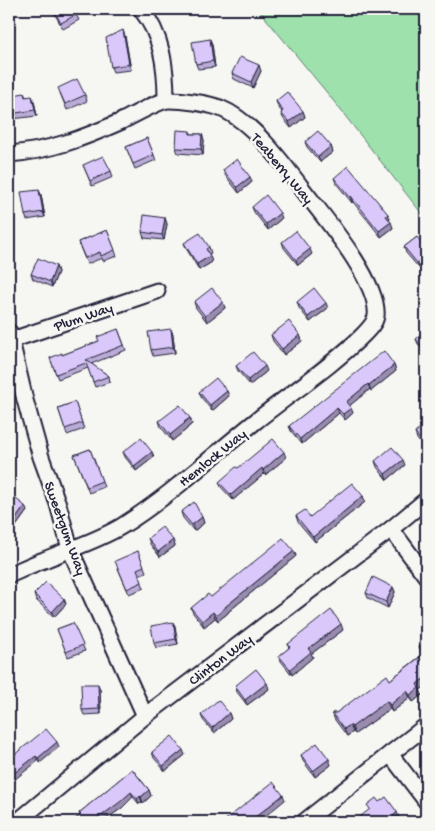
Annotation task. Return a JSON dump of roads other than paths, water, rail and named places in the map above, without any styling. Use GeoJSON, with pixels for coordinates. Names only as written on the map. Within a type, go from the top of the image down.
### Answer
{"type":"FeatureCollection","features":[{"type":"Feature","properties":{"kind":"street"},"geometry":{"type":"LineString","coordinates":[[9,154],[48,149],[80,139],[166,99],[166,80],[157,36],[150,19],[141,9]]}},
{"type":"Feature","properties":{"kind":"street","name":"Teaberry Way"},"geometry":{"type":"LineString","coordinates":[[166,99],[206,104],[222,109],[253,131],[285,166],[328,223],[359,267],[369,284],[374,298]]}},
{"type":"Feature","properties":{"kind":"street","name":"Plum Way"},"geometry":{"type":"LineString","coordinates":[[9,338],[157,291]]}},
{"type":"Feature","properties":{"kind":"street","name":"Hemlock Way"},"geometry":{"type":"LineString","coordinates":[[9,575],[96,539],[121,526],[154,504],[338,357],[364,334],[376,319],[374,298]]}},
{"type":"Feature","properties":{"kind":"street","name":"Sweetgum Way"},"geometry":{"type":"LineString","coordinates":[[9,338],[24,400],[38,448],[58,504],[70,550],[145,716]]}},
{"type":"Feature","properties":{"kind":"street","name":"Clinton Way"},"geometry":{"type":"LineString","coordinates":[[17,822],[145,716],[391,529],[426,500]]}},
{"type":"Feature","properties":{"kind":"street"},"geometry":{"type":"LineString","coordinates":[[391,529],[426,576]]}},
{"type":"Feature","properties":{"kind":"street"},"geometry":{"type":"LineString","coordinates":[[304,822],[426,726]]}},
{"type":"Feature","properties":{"kind":"street"},"geometry":{"type":"LineString","coordinates":[[390,754],[426,801]]}}]}
